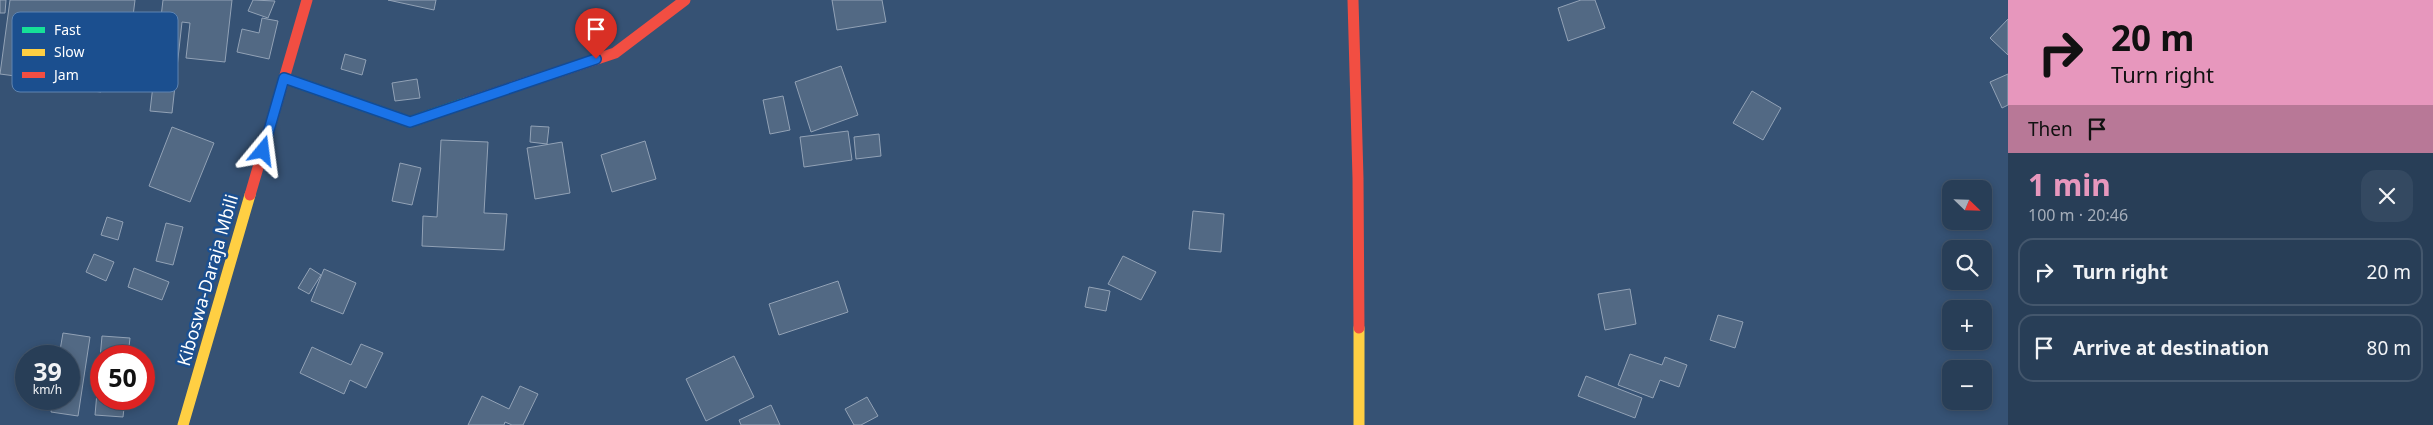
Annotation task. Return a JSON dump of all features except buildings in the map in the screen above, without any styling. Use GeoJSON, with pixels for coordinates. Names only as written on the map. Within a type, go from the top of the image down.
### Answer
{"type":"FeatureCollection","features":[{"type":"Feature","properties":{"kind":"street","name":"Kiboswa-Daraja Mbili"},"geometry":{"type":"LineString","coordinates":[[183,425],[307,0]]}},
{"type":"Feature","properties":{"kind":"street"},"geometry":{"type":"LineString","coordinates":[[284,78],[410,122],[615,53],[685,0]]}},
{"type":"Feature","properties":{"kind":"street"},"geometry":{"type":"LineString","coordinates":[[1353,0],[1358,178],[1358,425]]}},
{"type":"Feature","properties":{"kind":"traffic: fast"},"geometry":{"type":"LineString","coordinates":[[284,78],[410,122],[465,103]]}},
{"type":"Feature","properties":{"kind":"traffic: slow"},"geometry":{"type":"LineString","coordinates":[[183,425],[250,195]]}},
{"type":"Feature","properties":{"kind":"traffic: slow"},"geometry":{"type":"LineString","coordinates":[[1359,328],[1359,425]]}},
{"type":"Feature","properties":{"kind":"traffic: jam"},"geometry":{"type":"LineString","coordinates":[[250,195],[307,0]]}},
{"type":"Feature","properties":{"kind":"traffic: jam"},"geometry":{"type":"LineString","coordinates":[[465,103],[615,53],[685,0]]}},
{"type":"Feature","properties":{"kind":"traffic: jam"},"geometry":{"type":"LineString","coordinates":[[1353,0],[1358,178],[1359,328]]}},
{"type":"Feature","properties":{"kind":"route"},"geometry":{"type":"LineString","coordinates":[[263,151],[284,78],[296,84],[410,122],[596,59]]}}]}
